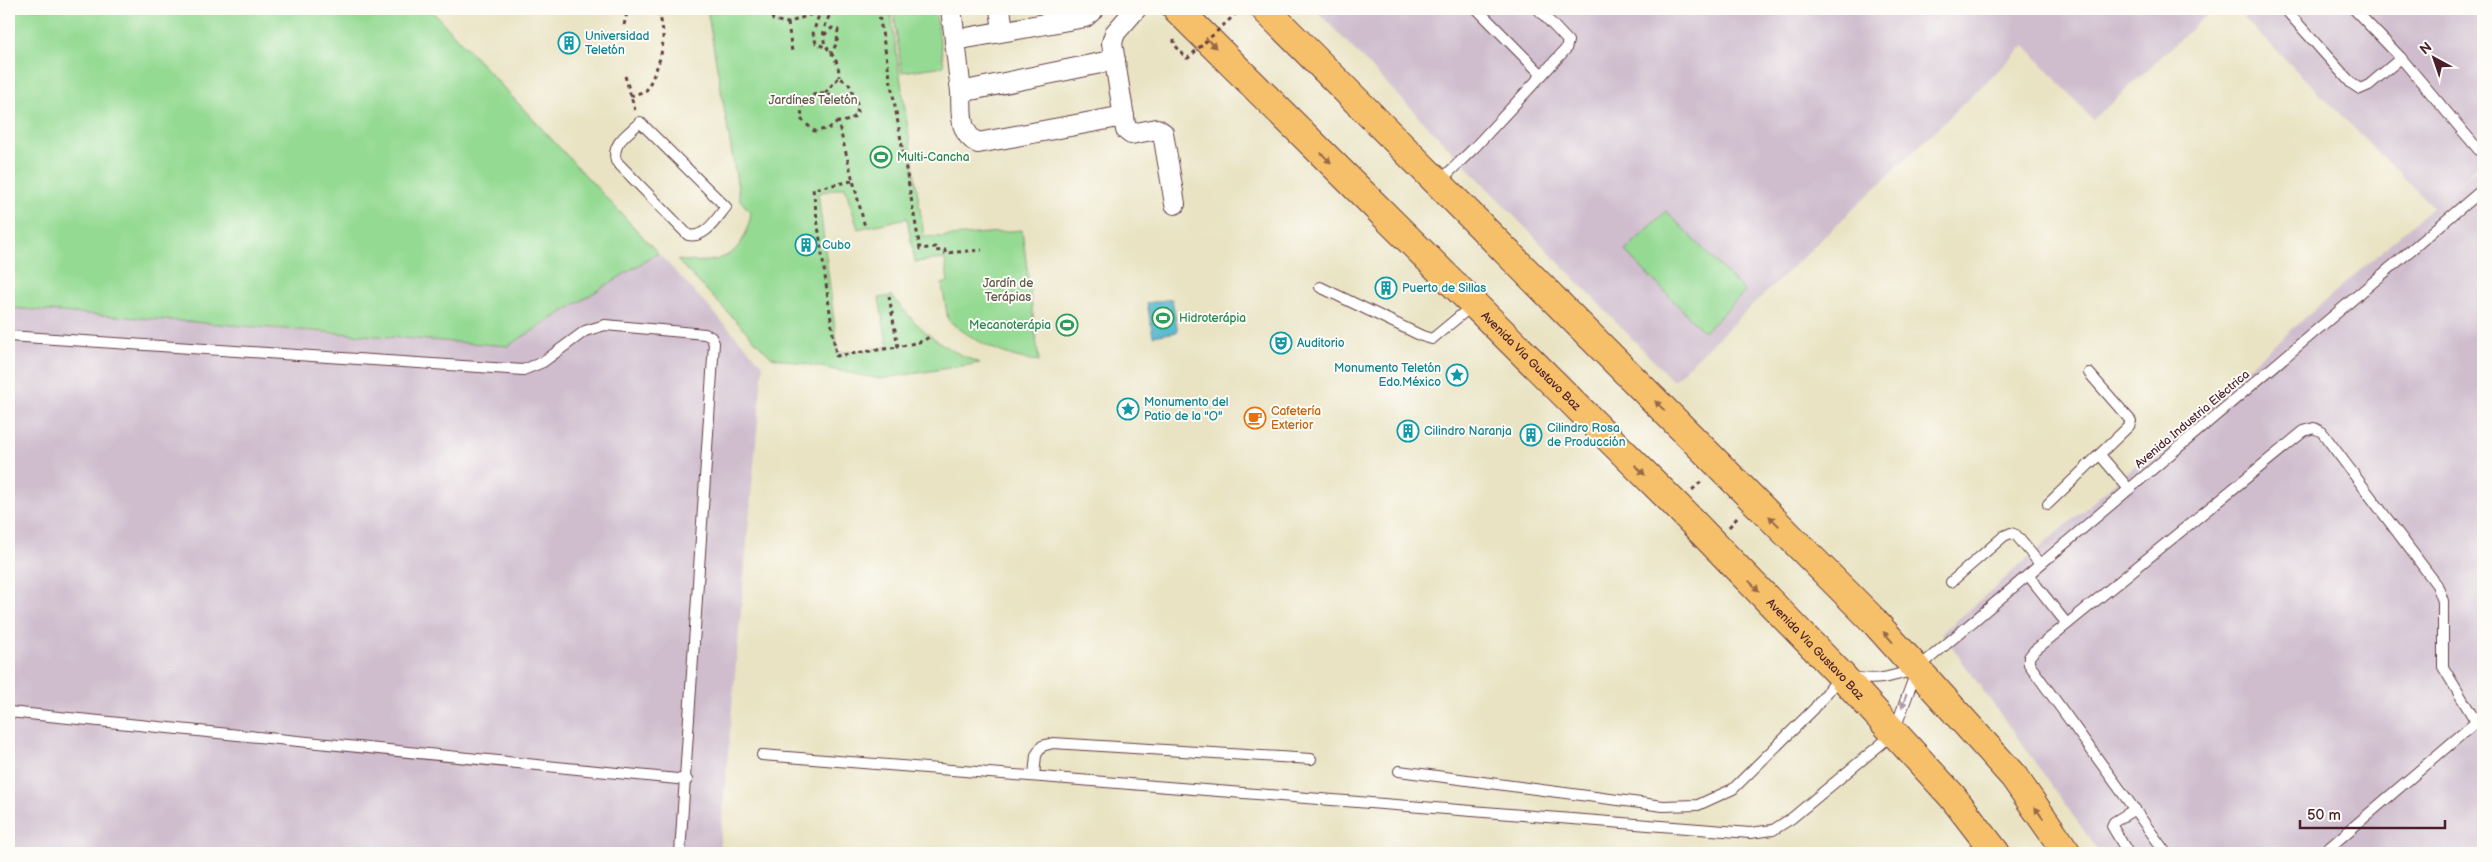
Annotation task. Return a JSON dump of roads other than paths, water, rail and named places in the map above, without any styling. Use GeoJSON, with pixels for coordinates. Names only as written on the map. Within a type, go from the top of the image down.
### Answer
{"type":"FeatureCollection","features":[{"type":"Feature","properties":{"kind":"main road","name":"Avenida Via Gustavo Baz"},"geometry":{"type":"LineString","coordinates":[[1177,9],[1675,504],[1841,675],[1893,734],[1952,796],[1996,853]]}},
{"type":"Feature","properties":{"kind":"main road"},"geometry":{"type":"LineString","coordinates":[[1259,9],[1437,184],[1872,619],[2014,778],[2067,853]]}},
{"type":"Feature","properties":{"kind":"street"},"geometry":{"type":"LineString","coordinates":[[951,9],[961,92],[963,130],[969,138],[978,142],[1124,116]]}},
{"type":"Feature","properties":{"kind":"street"},"geometry":{"type":"LineString","coordinates":[[1000,9],[1003,30]]}},
{"type":"Feature","properties":{"kind":"street"},"geometry":{"type":"LineString","coordinates":[[955,40],[1084,17],[1094,9]]}},
{"type":"Feature","properties":{"kind":"street"},"geometry":{"type":"LineString","coordinates":[[1136,9],[1113,37],[1112,43],[1124,116],[1128,133],[1157,129],[1163,133],[1175,204]]}},
{"type":"Feature","properties":{"kind":"street"},"geometry":{"type":"LineString","coordinates":[[961,92],[1115,60]]}},
{"type":"Feature","properties":{"kind":"lane"},"geometry":{"type":"LineString","coordinates":[[1477,9],[1542,75]]}},
{"type":"Feature","properties":{"kind":"lane"},"geometry":{"type":"LineString","coordinates":[[1437,184],[1474,148],[1566,49],[1568,41],[1538,9]]}},
{"type":"Feature","properties":{"kind":"lane"},"geometry":{"type":"LineString","coordinates":[[2286,9],[2351,83],[2360,89],[2369,85],[2401,58]]}},
{"type":"Feature","properties":{"kind":"lane"},"geometry":{"type":"LineString","coordinates":[[2354,9],[2401,58],[2483,155]]}},
{"type":"Feature","properties":{"kind":"lane"},"geometry":{"type":"LineString","coordinates":[[640,122],[726,207],[702,234],[696,237],[688,235],[616,161],[615,145],[640,122]]}},
{"type":"Feature","properties":{"kind":"lane","name":"Avenida Industria Eléctrica"},"geometry":{"type":"LineString","coordinates":[[1841,675],[1866,681],[1888,679],[1917,669],[2483,190]]}},
{"type":"Feature","properties":{"kind":"lane"},"geometry":{"type":"LineString","coordinates":[[1320,287],[1432,339],[1474,304]]}},
{"type":"Feature","properties":{"kind":"lane"},"geometry":{"type":"LineString","coordinates":[[9,336],[523,370],[543,362],[585,331],[605,325],[705,334],[711,338],[714,343],[687,780],[680,853]]}},
{"type":"Feature","properties":{"kind":"lane"},"geometry":{"type":"LineString","coordinates":[[2048,504],[2129,426],[2131,421],[2089,373]]}},
{"type":"Feature","properties":{"kind":"lane"},"geometry":{"type":"LineString","coordinates":[[2166,853],[2029,664],[2029,657],[2304,431],[2314,428],[2322,432],[2437,585],[2443,601],[2443,667],[2483,731]]}},
{"type":"Feature","properties":{"kind":"lane"},"geometry":{"type":"LineString","coordinates":[[2100,455],[2129,488]]}},
{"type":"Feature","properties":{"kind":"lane"},"geometry":{"type":"LineString","coordinates":[[1951,582],[2004,536],[2011,533],[2016,536],[2040,564]]}},
{"type":"Feature","properties":{"kind":"lane"},"geometry":{"type":"LineString","coordinates":[[2028,575],[2067,624]]}},
{"type":"Feature","properties":{"kind":"lane","name":"Avenida Industria Eléctrica"},"geometry":{"type":"LineString","coordinates":[[1893,734],[1917,669]]}},
{"type":"Feature","properties":{"kind":"lane"},"geometry":{"type":"LineString","coordinates":[[1398,771],[1663,806],[1698,806],[1733,789],[1814,709],[1841,675]]}},
{"type":"Feature","properties":{"kind":"lane"},"geometry":{"type":"LineString","coordinates":[[9,712],[687,780]]}},
{"type":"Feature","properties":{"kind":"lane"},"geometry":{"type":"LineString","coordinates":[[2323,853],[2476,722]]}},
{"type":"Feature","properties":{"kind":"lane"},"geometry":{"type":"LineString","coordinates":[[762,755],[1750,834],[1773,830],[1792,818],[1893,734]]}},
{"type":"Feature","properties":{"kind":"lane"},"geometry":{"type":"LineString","coordinates":[[1034,776],[1036,755],[1042,746],[1053,743],[1310,759]]}},
{"type":"Feature","properties":{"kind":"lane"},"geometry":{"type":"LineString","coordinates":[[2128,853],[2112,826],[2114,822],[2135,809]]}},
{"type":"Feature","properties":{"kind":"water","name":"Hidroterápia"},"geometry":{"type":"Polygon","coordinates":[[[1172,299],[1178,332],[1153,336],[1147,303],[1172,299]]]}},
{"type":"Feature","properties":{"kind":"place","name":"Universidad Teletón"},"geometry":{"type":"Point","coordinates":[569,43]}},
{"type":"Feature","properties":{"kind":"place","name":"Multi-Cancha"},"geometry":{"type":"Point","coordinates":[881,157]}},
{"type":"Feature","properties":{"kind":"place","name":"Cubo"},"geometry":{"type":"Point","coordinates":[806,245]}},
{"type":"Feature","properties":{"kind":"place","name":"Puerto de Sillas"},"geometry":{"type":"Point","coordinates":[1386,288]}},
{"type":"Feature","properties":{"kind":"place","name":"Hidroterápia"},"geometry":{"type":"Point","coordinates":[1163,318]}},
{"type":"Feature","properties":{"kind":"place","name":"Mecanoterápia"},"geometry":{"type":"Point","coordinates":[1067,325]}},
{"type":"Feature","properties":{"kind":"place","name":"Auditorio"},"geometry":{"type":"Point","coordinates":[1281,343]}},
{"type":"Feature","properties":{"kind":"place","name":"Monumento Teletón Edo.México"},"geometry":{"type":"Point","coordinates":[1457,375]}},
{"type":"Feature","properties":{"kind":"place","name":"Monumento del Patio de la \"O\""},"geometry":{"type":"Point","coordinates":[1128,409]}},
{"type":"Feature","properties":{"kind":"place","name":"Cafetería Exterior"},"geometry":{"type":"Point","coordinates":[1255,418]}},
{"type":"Feature","properties":{"kind":"place","name":"Cilindro Naranja"},"geometry":{"type":"Point","coordinates":[1408,431]}},
{"type":"Feature","properties":{"kind":"place","name":"Cilindro Rosa de Producción"},"geometry":{"type":"Point","coordinates":[1531,435]}},
{"type":"Feature","properties":{"kind":"park label","name":"Jardínes Teletón"},"geometry":{"type":"Point","coordinates":[813,100]}},
{"type":"Feature","properties":{"kind":"park label","name":"Jardín de Terápias"},"geometry":{"type":"Point","coordinates":[1008,290]}}]}
